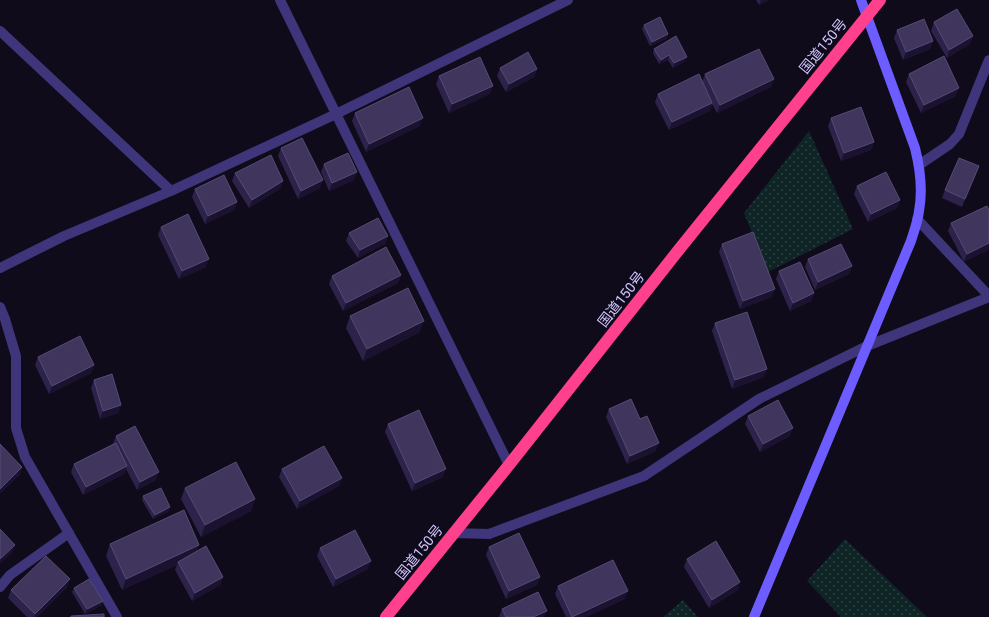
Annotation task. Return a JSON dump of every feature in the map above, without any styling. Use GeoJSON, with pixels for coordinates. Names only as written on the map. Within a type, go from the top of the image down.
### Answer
{"type":"FeatureCollection","features":[{"type":"Feature","properties":{"kind":"highway","name":"国道150号"},"geometry":{"type":"LineString","coordinates":[[386,617],[880,0]]}},
{"type":"Feature","properties":{"kind":"street"},"geometry":{"type":"LineString","coordinates":[[280,0],[509,465]]}},
{"type":"Feature","properties":{"kind":"street"},"geometry":{"type":"LineString","coordinates":[[0,268],[64,236],[171,191],[336,114],[568,0]]}},
{"type":"Feature","properties":{"kind":"street"},"geometry":{"type":"LineString","coordinates":[[754,617],[911,241],[920,210],[921,185],[919,165],[915,148],[860,0]]}},
{"type":"Feature","properties":{"kind":"street"},"geometry":{"type":"LineString","coordinates":[[0,31],[171,191]]}},
{"type":"Feature","properties":{"kind":"street"},"geometry":{"type":"LineString","coordinates":[[919,165],[950,144],[959,134],[989,60]]}},
{"type":"Feature","properties":{"kind":"street"},"geometry":{"type":"LineString","coordinates":[[453,534],[489,534],[644,476],[759,399],[868,346],[989,297],[917,219]]}},
{"type":"Feature","properties":{"kind":"street"},"geometry":{"type":"LineString","coordinates":[[0,306],[6,318],[16,356],[16,428],[25,456],[117,617]]}},
{"type":"Feature","properties":{"kind":"street"},"geometry":{"type":"LineString","coordinates":[[0,587],[10,575],[69,533]]}},
{"type":"Feature","properties":{"kind":"green space"},"geometry":{"type":"Polygon","coordinates":[[[809,131],[853,229],[768,272],[744,213],[809,131]]]}},
{"type":"Feature","properties":{"kind":"green space"},"geometry":{"type":"Polygon","coordinates":[[[845,539],[927,617],[841,617],[807,581],[845,539]]]}},
{"type":"Feature","properties":{"kind":"green space"},"geometry":{"type":"Polygon","coordinates":[[[683,600],[698,617],[663,617],[683,600]]]}},
{"type":"Feature","properties":{"kind":"building"},"geometry":{"type":"Polygon","coordinates":[[[957,9],[973,36],[949,50],[934,22],[957,9]]]}},
{"type":"Feature","properties":{"kind":"building"},"geometry":{"type":"Polygon","coordinates":[[[660,17],[668,34],[652,42],[644,25],[660,17]]]}},
{"type":"Feature","properties":{"kind":"building"},"geometry":{"type":"Polygon","coordinates":[[[924,19],[933,41],[906,52],[897,30],[924,19]]]}},
{"type":"Feature","properties":{"kind":"building"},"geometry":{"type":"Polygon","coordinates":[[[676,36],[687,57],[674,63],[669,55],[661,60],[654,49],[676,36]]]}},
{"type":"Feature","properties":{"kind":"building"},"geometry":{"type":"Polygon","coordinates":[[[759,49],[774,79],[720,105],[705,74],[759,49]]]}},
{"type":"Feature","properties":{"kind":"building"},"geometry":{"type":"Polygon","coordinates":[[[528,52],[537,69],[509,84],[500,68],[528,52]]]}},
{"type":"Feature","properties":{"kind":"building"},"geometry":{"type":"Polygon","coordinates":[[[944,56],[959,88],[924,105],[909,74],[944,56]]]}},
{"type":"Feature","properties":{"kind":"building"},"geometry":{"type":"Polygon","coordinates":[[[480,57],[493,86],[452,104],[439,76],[480,57]]]}},
{"type":"Feature","properties":{"kind":"building"},"geometry":{"type":"Polygon","coordinates":[[[699,74],[712,103],[672,122],[658,94],[699,74]]]}},
{"type":"Feature","properties":{"kind":"building"},"geometry":{"type":"Polygon","coordinates":[[[409,87],[423,118],[369,144],[355,113],[409,87]]]}},
{"type":"Feature","properties":{"kind":"building"},"geometry":{"type":"Polygon","coordinates":[[[861,107],[874,142],[844,153],[831,118],[861,107]]]}},
{"type":"Feature","properties":{"kind":"building"},"geometry":{"type":"Polygon","coordinates":[[[302,138],[323,180],[301,191],[281,148],[302,138]]]}},
{"type":"Feature","properties":{"kind":"building"},"geometry":{"type":"Polygon","coordinates":[[[348,153],[357,172],[332,183],[324,164],[348,153]]]}},
{"type":"Feature","properties":{"kind":"building"},"geometry":{"type":"Polygon","coordinates":[[[271,155],[283,181],[252,200],[235,173],[271,155]]]}},
{"type":"Feature","properties":{"kind":"building"},"geometry":{"type":"Polygon","coordinates":[[[959,158],[979,166],[965,199],[945,190],[959,158]]]}},
{"type":"Feature","properties":{"kind":"building"},"geometry":{"type":"Polygon","coordinates":[[[886,172],[900,200],[871,214],[857,186],[886,172]]]}},
{"type":"Feature","properties":{"kind":"building"},"geometry":{"type":"Polygon","coordinates":[[[224,175],[237,202],[208,216],[195,189],[224,175]]]}},
{"type":"Feature","properties":{"kind":"building"},"geometry":{"type":"Polygon","coordinates":[[[987,206],[989,211],[989,243],[967,254],[951,223],[987,206]]]}},
{"type":"Feature","properties":{"kind":"building"},"geometry":{"type":"Polygon","coordinates":[[[188,214],[209,259],[182,271],[161,227],[188,214]]]}},
{"type":"Feature","properties":{"kind":"building"},"geometry":{"type":"Polygon","coordinates":[[[378,218],[388,236],[360,250],[349,233],[378,218]]]}},
{"type":"Feature","properties":{"kind":"building"},"geometry":{"type":"Polygon","coordinates":[[[753,232],[775,289],[743,301],[722,244],[753,232]]]}},
{"type":"Feature","properties":{"kind":"building"},"geometry":{"type":"Polygon","coordinates":[[[841,244],[852,266],[818,282],[808,259],[841,244]]]}},
{"type":"Feature","properties":{"kind":"building"},"geometry":{"type":"Polygon","coordinates":[[[386,247],[401,275],[346,303],[332,276],[386,247]]]}},
{"type":"Feature","properties":{"kind":"building"},"geometry":{"type":"Polygon","coordinates":[[[800,262],[814,293],[793,303],[779,271],[800,262]]]}},
{"type":"Feature","properties":{"kind":"building"},"geometry":{"type":"Polygon","coordinates":[[[408,288],[424,321],[367,349],[350,316],[408,288]]]}},
{"type":"Feature","properties":{"kind":"building"},"geometry":{"type":"Polygon","coordinates":[[[747,312],[767,369],[735,380],[715,323],[747,312]]]}},
{"type":"Feature","properties":{"kind":"building"},"geometry":{"type":"Polygon","coordinates":[[[80,336],[94,365],[52,386],[38,357],[80,336]]]}},
{"type":"Feature","properties":{"kind":"building"},"geometry":{"type":"Polygon","coordinates":[[[112,374],[121,405],[103,411],[94,380],[112,374]]]}},
{"type":"Feature","properties":{"kind":"building"},"geometry":{"type":"Polygon","coordinates":[[[631,399],[640,419],[647,416],[659,443],[630,456],[609,409],[631,399]]]}},
{"type":"Feature","properties":{"kind":"building"},"geometry":{"type":"Polygon","coordinates":[[[778,400],[793,428],[763,444],[748,416],[778,400]]]}},
{"type":"Feature","properties":{"kind":"building"},"geometry":{"type":"Polygon","coordinates":[[[419,410],[446,469],[415,483],[388,424],[419,410]]]}},
{"type":"Feature","properties":{"kind":"building"},"geometry":{"type":"Polygon","coordinates":[[[135,426],[159,472],[140,482],[116,436],[135,426]]]}},
{"type":"Feature","properties":{"kind":"building"},"geometry":{"type":"Polygon","coordinates":[[[116,443],[127,466],[86,487],[74,464],[116,443]]]}},
{"type":"Feature","properties":{"kind":"building"},"geometry":{"type":"Polygon","coordinates":[[[0,444],[22,467],[0,489],[0,444]]]}},
{"type":"Feature","properties":{"kind":"building"},"geometry":{"type":"Polygon","coordinates":[[[324,446],[342,478],[300,501],[282,469],[324,446]]]}},
{"type":"Feature","properties":{"kind":"building"},"geometry":{"type":"Polygon","coordinates":[[[236,462],[255,499],[205,525],[185,488],[236,462]]]}},
{"type":"Feature","properties":{"kind":"building"},"geometry":{"type":"Polygon","coordinates":[[[161,488],[170,507],[155,515],[143,496],[161,488]]]}},
{"type":"Feature","properties":{"kind":"building"},"geometry":{"type":"Polygon","coordinates":[[[184,510],[199,545],[126,579],[110,544],[184,510]]]}},
{"type":"Feature","properties":{"kind":"building"},"geometry":{"type":"Polygon","coordinates":[[[0,529],[15,545],[0,559],[0,529]]]}},
{"type":"Feature","properties":{"kind":"building"},"geometry":{"type":"Polygon","coordinates":[[[355,530],[371,561],[336,579],[320,548],[355,530]]]}},
{"type":"Feature","properties":{"kind":"building"},"geometry":{"type":"Polygon","coordinates":[[[519,533],[540,577],[509,591],[489,547],[519,533]]]}},
{"type":"Feature","properties":{"kind":"building"},"geometry":{"type":"Polygon","coordinates":[[[716,541],[740,582],[712,600],[687,559],[716,541]]]}},
{"type":"Feature","properties":{"kind":"building"},"geometry":{"type":"Polygon","coordinates":[[[206,546],[223,577],[195,593],[178,562],[206,546]]]}},
{"type":"Feature","properties":{"kind":"building"},"geometry":{"type":"Polygon","coordinates":[[[46,556],[70,579],[35,614],[11,590],[46,556]]]}},
{"type":"Feature","properties":{"kind":"building"},"geometry":{"type":"Polygon","coordinates":[[[613,560],[628,591],[572,617],[558,586],[613,560]]]}},
{"type":"Feature","properties":{"kind":"building"},"geometry":{"type":"Polygon","coordinates":[[[89,579],[103,601],[87,609],[74,588],[89,579]]]}},
{"type":"Feature","properties":{"kind":"building"},"geometry":{"type":"Polygon","coordinates":[[[538,592],[547,611],[533,617],[506,617],[502,609],[538,592]]]}},
{"type":"Feature","properties":{"kind":"building"},"geometry":{"type":"Polygon","coordinates":[[[104,614],[104,617],[71,617],[71,616],[104,614]]]}}]}
